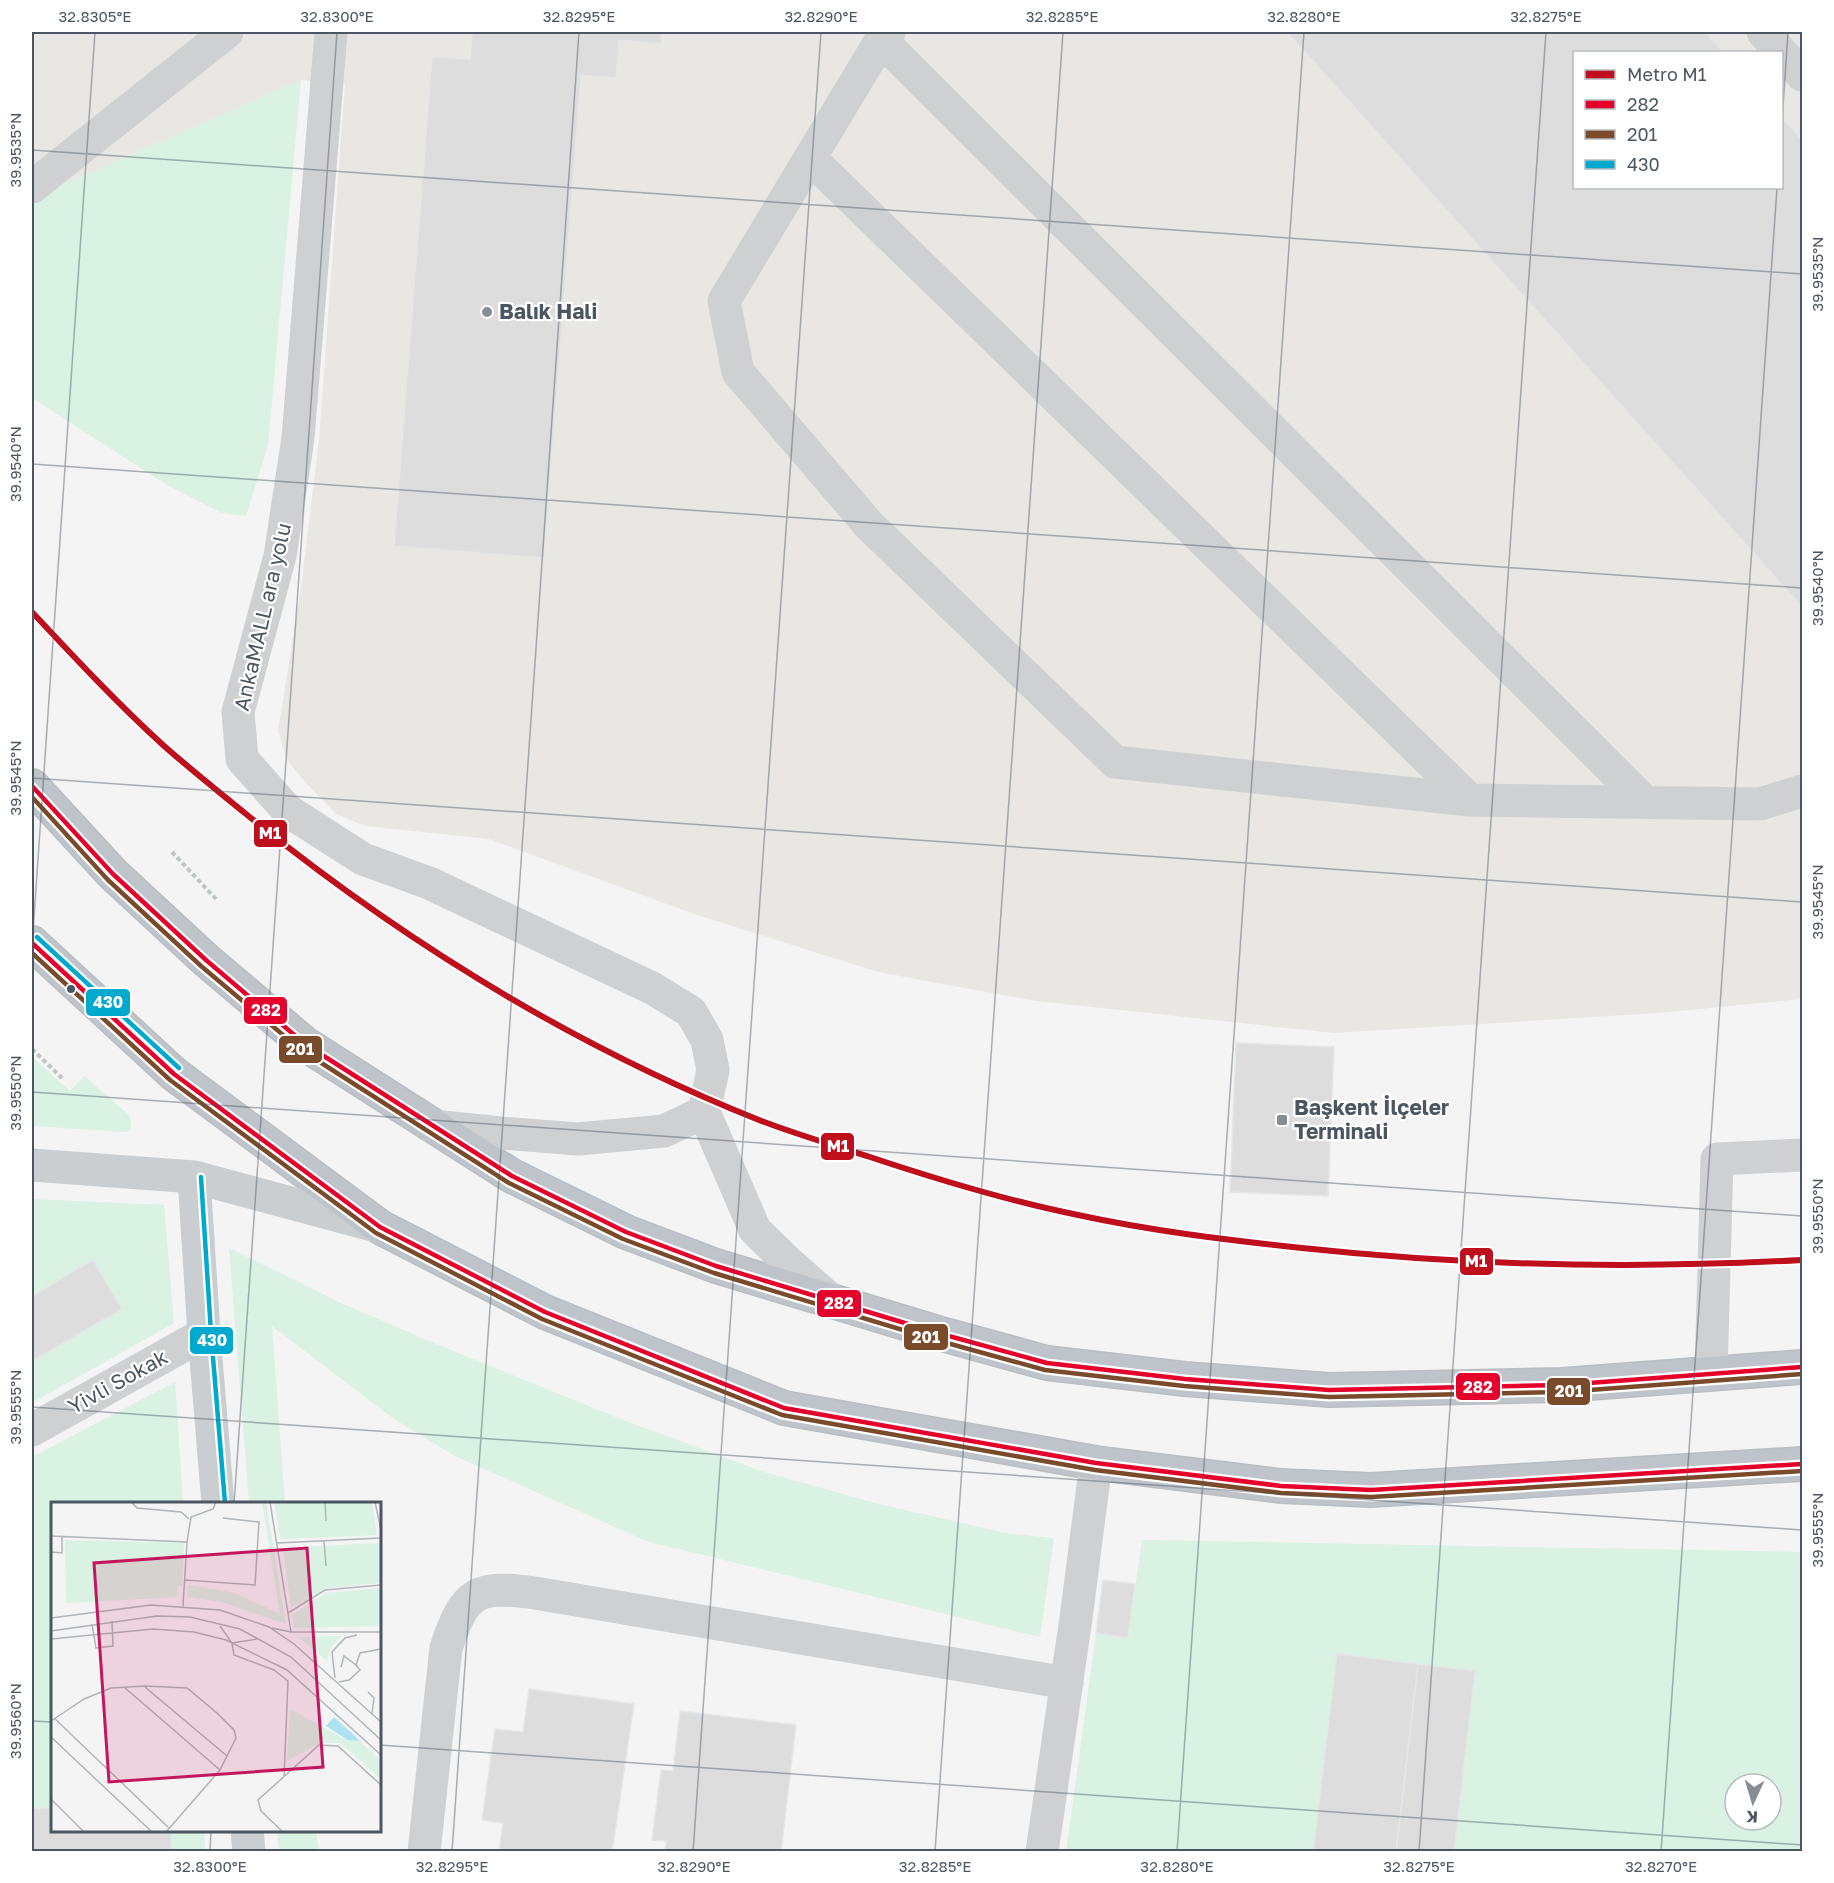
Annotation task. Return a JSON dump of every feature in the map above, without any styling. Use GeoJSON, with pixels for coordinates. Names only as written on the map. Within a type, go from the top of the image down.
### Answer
{"type":"FeatureCollection","features":[{"type":"Feature","properties":{"kind":"highway"},"geometry":{"type":"LineString","coordinates":[[32,786],[113,874],[206,960],[305,1044],[512,1176],[626,1232],[716,1266],[938,1333],[1047,1363],[1185,1379],[1329,1390],[1562,1385],[1803,1367]]}},
{"type":"Feature","properties":{"kind":"highway"},"geometry":{"type":"LineString","coordinates":[[32,943],[174,1074],[380,1227],[544,1312],[784,1408],[1096,1463],[1281,1486],[1371,1490],[1803,1464]]}},
{"type":"Feature","properties":{"kind":"main road"},"geometry":{"type":"LineString","coordinates":[[32,1165],[194,1177],[380,1227]]}},
{"type":"Feature","properties":{"kind":"main road"},"geometry":{"type":"LineString","coordinates":[[194,1177],[218,1502]]}},
{"type":"Feature","properties":{"kind":"main road"},"geometry":{"type":"LineString","coordinates":[[247,1832],[249,1851]]}},
{"type":"Feature","properties":{"kind":"street"},"geometry":{"type":"LineString","coordinates":[[32,187],[227,32]]}},
{"type":"Feature","properties":{"kind":"street","name":"AnkaMALL ara yolu"},"geometry":{"type":"LineString","coordinates":[[331,32],[298,438],[280,556],[238,712],[242,759],[288,811],[363,859],[429,883],[652,988],[691,1012],[707,1040],[713,1070],[704,1112]]}},
{"type":"Feature","properties":{"kind":"street"},"geometry":{"type":"LineString","coordinates":[[1763,32],[1781,51]]}},
{"type":"Feature","properties":{"kind":"street"},"geometry":{"type":"LineString","coordinates":[[1644,802],[885,36],[724,301],[738,372],[869,525],[1115,762],[1470,800],[1760,804],[1803,791]]}},
{"type":"Feature","properties":{"kind":"street"},"geometry":{"type":"LineString","coordinates":[[1783,54],[1803,75]]}},
{"type":"Feature","properties":{"kind":"street"},"geometry":{"type":"LineString","coordinates":[[810,158],[1470,800]]}},
{"type":"Feature","properties":{"kind":"street"},"geometry":{"type":"LineString","coordinates":[[433,1126],[578,1139],[664,1131],[704,1112],[755,1230],[832,1301]]}},
{"type":"Feature","properties":{"kind":"street"},"geometry":{"type":"LineString","coordinates":[[1711,1374],[1717,1159],[1803,1155]]}},
{"type":"Feature","properties":{"kind":"street","name":"Yivli Sokak"},"geometry":{"type":"LineString","coordinates":[[32,1430],[204,1334]]}},
{"type":"Feature","properties":{"kind":"street"},"geometry":{"type":"LineString","coordinates":[[1042,1851],[1096,1463]]}},
{"type":"Feature","properties":{"kind":"street"},"geometry":{"type":"LineString","coordinates":[[424,1851],[446,1648],[455,1618],[468,1600],[489,1590],[508,1589],[535,1593],[1067,1683]]}},
{"type":"Feature","properties":{"kind":"path"},"geometry":{"type":"LineString","coordinates":[[172,852],[216,899]]}},
{"type":"Feature","properties":{"kind":"path"},"geometry":{"type":"LineString","coordinates":[[32,1049],[62,1078]]}},
{"type":"Feature","properties":{"kind":"shaded area"},"geometry":{"type":"Polygon","coordinates":[[[32,32],[1802,32],[1802,999],[1658,1013],[1334,1033],[1036,1001],[878,972],[694,914],[489,839],[365,826],[336,814],[287,760],[278,731],[301,587],[319,440],[345,83],[301,80],[32,198],[32,32]]]}},
{"type":"Feature","properties":{"kind":"green space"},"geometry":{"type":"Polygon","coordinates":[[[301,80],[268,445],[246,516],[222,513],[167,485],[32,398],[32,198],[301,80]]]}},
{"type":"Feature","properties":{"kind":"green space"},"geometry":{"type":"Polygon","coordinates":[[[32,1057],[70,1091],[84,1076],[128,1114],[131,1121],[130,1130],[126,1132],[32,1126],[32,1057]]]}},
{"type":"Feature","properties":{"kind":"green space"},"geometry":{"type":"Polygon","coordinates":[[[32,1199],[164,1205],[174,1323],[32,1403],[32,1199]]]}},
{"type":"Feature","properties":{"kind":"green space"},"geometry":{"type":"Polygon","coordinates":[[[229,1248],[339,1302],[429,1341],[618,1418],[764,1472],[879,1504],[1010,1534],[1054,1538],[1040,1637],[646,1541],[455,1456],[394,1419],[272,1326],[285,1502],[249,1502],[229,1248]]]}},
{"type":"Feature","properties":{"kind":"green space"},"geometry":{"type":"Polygon","coordinates":[[[175,1382],[183,1502],[51,1502],[51,1832],[204,1832],[205,1851],[32,1852],[32,1457],[175,1382]]]}},
{"type":"Feature","properties":{"kind":"green space"},"geometry":{"type":"Polygon","coordinates":[[[1142,1540],[1802,1552],[1802,1851],[1066,1852],[1096,1633],[1128,1638],[1142,1540]]]}},
{"type":"Feature","properties":{"kind":"green space"},"geometry":{"type":"Polygon","coordinates":[[[277,1832],[316,1832],[319,1851],[279,1851],[277,1832]]]}},
{"type":"Feature","properties":{"kind":"building","name":"Balık Hali"},"geometry":{"type":"Polygon","coordinates":[[[472,32],[662,32],[661,44],[619,40],[616,78],[581,75],[544,558],[394,546],[432,57],[470,59],[472,32]]]}},
{"type":"Feature","properties":{"kind":"building"},"geometry":{"type":"Polygon","coordinates":[[[1287,32],[1705,32],[1723,51],[1573,51],[1573,189],[1783,189],[1783,118],[1802,140],[1802,607],[1287,32]]]}},
{"type":"Feature","properties":{"kind":"building","name":"Başkent İlçeler Terminali"},"geometry":{"type":"Polygon","coordinates":[[[1236,1043],[1334,1047],[1328,1196],[1230,1192],[1236,1043]]]}},
{"type":"Feature","properties":{"kind":"building"},"geometry":{"type":"Polygon","coordinates":[[[93,1260],[122,1309],[32,1361],[32,1296],[93,1260]]]}},
{"type":"Feature","properties":{"kind":"building"},"geometry":{"type":"Polygon","coordinates":[[[1103,1580],[1135,1584],[1128,1638],[1096,1633],[1103,1580]]]}},
{"type":"Feature","properties":{"kind":"building"},"geometry":{"type":"Polygon","coordinates":[[[1337,1654],[1418,1664],[1396,1852],[1313,1852],[1337,1654]]]}},
{"type":"Feature","properties":{"kind":"building"},"geometry":{"type":"Polygon","coordinates":[[[1418,1664],[1475,1671],[1454,1852],[1396,1852],[1418,1664]]]}},
{"type":"Feature","properties":{"kind":"building"},"geometry":{"type":"Polygon","coordinates":[[[529,1689],[634,1704],[612,1852],[499,1852],[503,1823],[482,1820],[495,1729],[523,1732],[529,1689]]]}},
{"type":"Feature","properties":{"kind":"building"},"geometry":{"type":"Polygon","coordinates":[[[680,1711],[796,1725],[781,1852],[665,1852],[666,1841],[652,1840],[661,1770],[673,1771],[680,1711]]]}},
{"type":"Feature","properties":{"kind":"building"},"geometry":{"type":"Polygon","coordinates":[[[32,1808],[51,1808],[51,1832],[171,1832],[171,1852],[32,1852],[32,1808]]]}},
{"type":"Feature","properties":{"kind":"metro line","name":"M1"},"geometry":{"type":"LineString","coordinates":[[32,612],[112,696],[163,745],[246,814],[365,904],[490,986],[556,1024],[622,1059],[759,1120],[922,1174],[1026,1203],[1134,1226],[1218,1238],[1365,1254],[1490,1262],[1614,1265],[1802,1260]]}},
{"type":"Feature","properties":{"kind":"transit line","name":"282"},"geometry":{"type":"LineString","coordinates":[[32,786],[113,874],[206,960],[305,1044],[512,1176],[626,1232],[716,1266],[938,1333],[1047,1363],[1185,1379],[1329,1390],[1562,1385],[1802,1367]]}},
{"type":"Feature","properties":{"kind":"transit line","name":"201"},"geometry":{"type":"LineString","coordinates":[[32,797],[108,880],[201,966],[301,1050],[509,1183],[623,1239],[714,1273],[936,1340],[1045,1370],[1184,1386],[1329,1397],[1563,1392],[1802,1374]]}},
{"type":"Feature","properties":{"kind":"transit line","name":"430"},"geometry":{"type":"LineString","coordinates":[[37,937],[179,1068]]}},
{"type":"Feature","properties":{"kind":"transit line","name":"282"},"geometry":{"type":"LineString","coordinates":[[32,943],[174,1074],[380,1227],[545,1312],[784,1408],[1096,1463],[1281,1486],[1371,1490],[1802,1464]]}},
{"type":"Feature","properties":{"kind":"transit line","name":"201"},"geometry":{"type":"LineString","coordinates":[[32,953],[170,1080],[376,1233],[542,1319],[782,1415],[1095,1470],[1281,1493],[1371,1497],[1802,1471]]}},
{"type":"Feature","properties":{"kind":"transit line","name":"430"},"geometry":{"type":"LineString","coordinates":[[201,1177],[225,1502]]}},
{"type":"Feature","properties":{"kind":"place","name":"Balık Hali"},"geometry":{"type":"Point","coordinates":[487,312]}},
{"type":"Feature","properties":{"kind":"place","name":"Başkent İlçeler Terminali"},"geometry":{"type":"Point","coordinates":[1282,1120]}}]}
